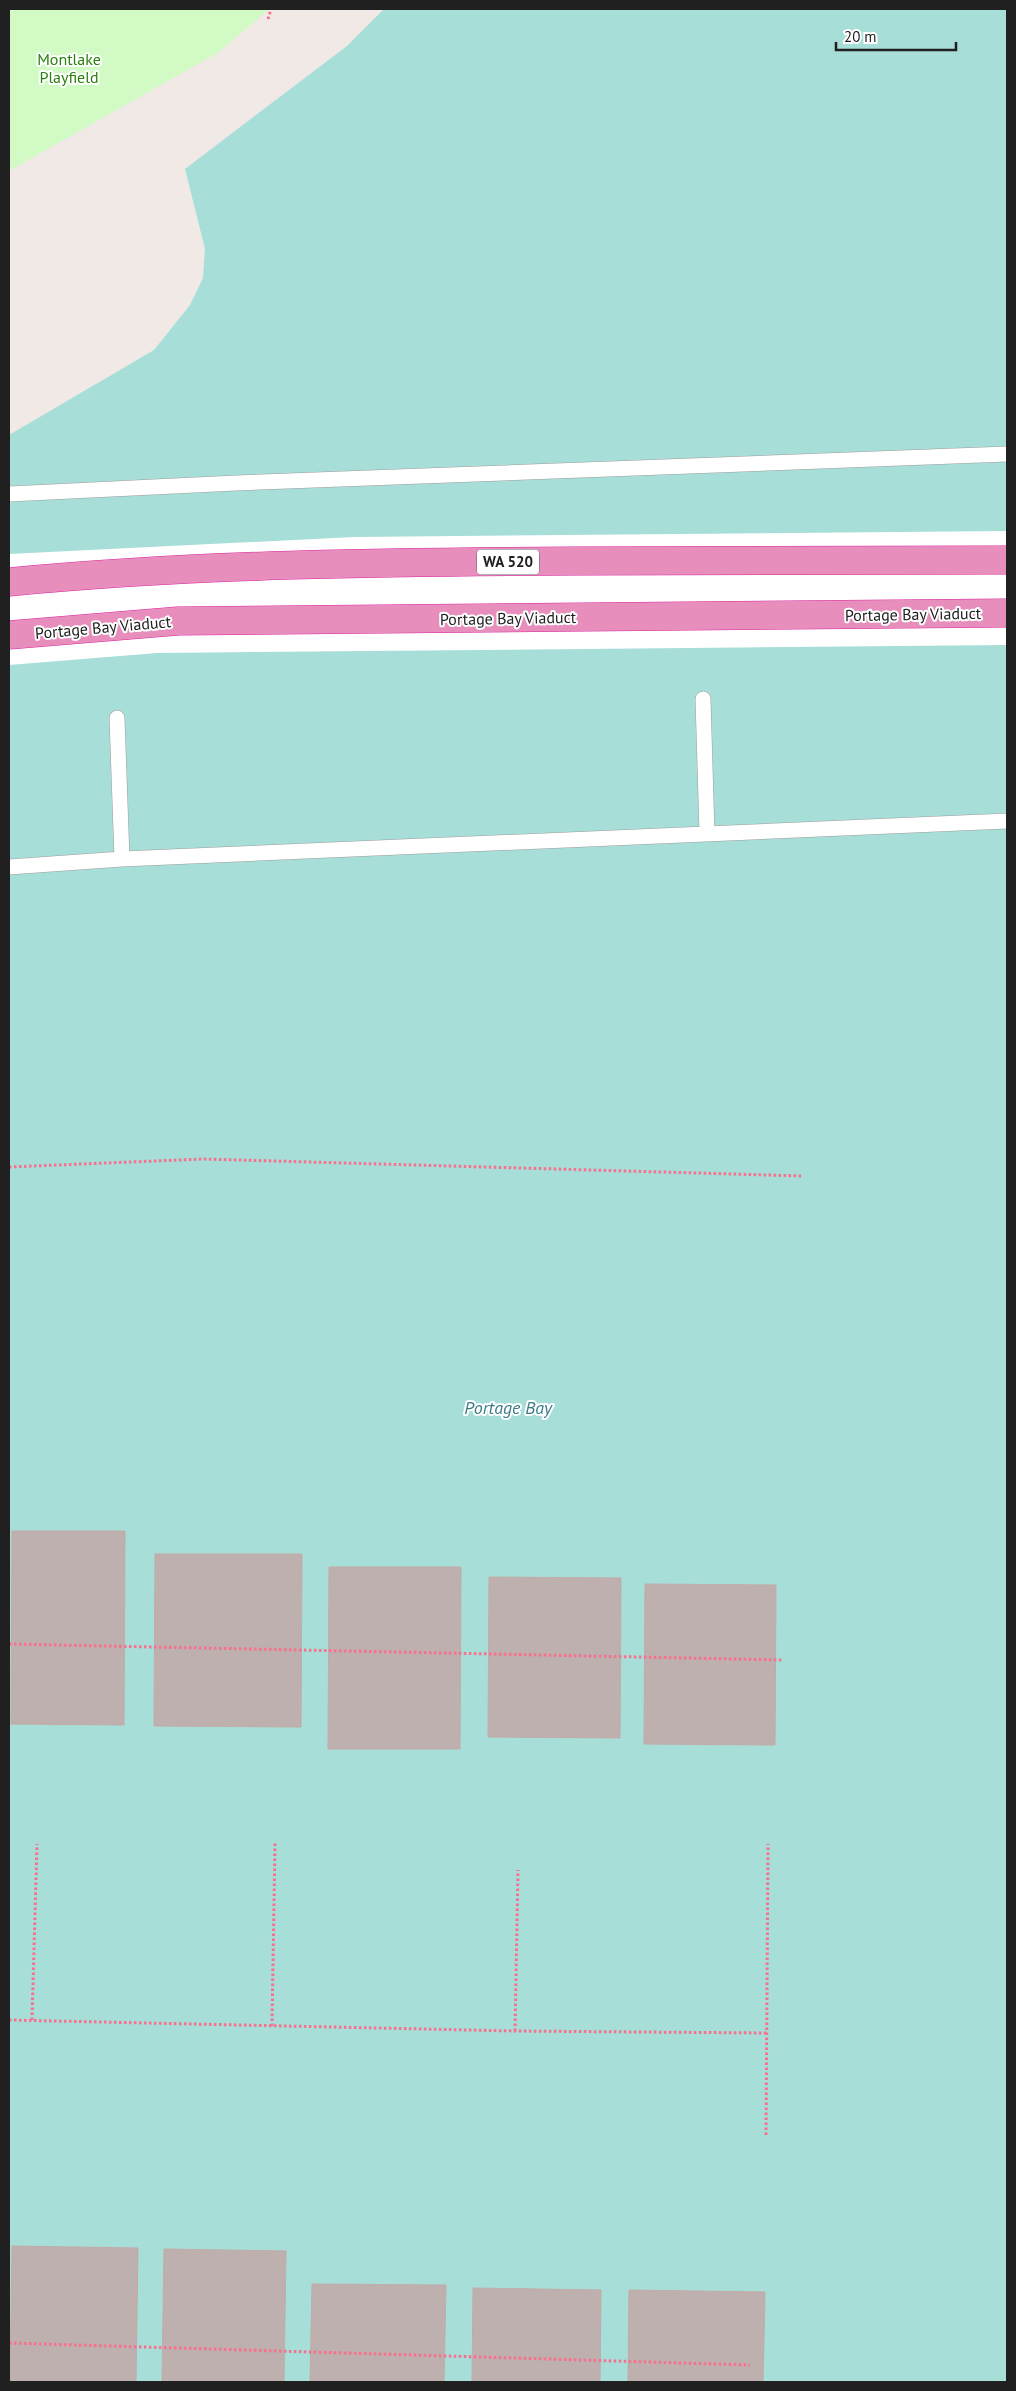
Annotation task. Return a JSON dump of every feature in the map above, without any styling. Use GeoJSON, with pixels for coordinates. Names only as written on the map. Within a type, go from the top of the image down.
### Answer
{"type":"FeatureCollection","features":[{"type":"Feature","properties":{"kind":"highway","name":"WA 520"},"geometry":{"type":"LineString","coordinates":[[9,582],[92,574],[240,566],[404,562],[1007,560]]}},
{"type":"Feature","properties":{"kind":"highway","name":"Portage Bay Viaduct"},"geometry":{"type":"LineString","coordinates":[[9,635],[178,621],[1007,613]]}},
{"type":"Feature","properties":{"kind":"lane"},"geometry":{"type":"LineString","coordinates":[[9,494],[236,483],[1007,454]]}},
{"type":"Feature","properties":{"kind":"lane"},"geometry":{"type":"LineString","coordinates":[[703,699],[707,833]]}},
{"type":"Feature","properties":{"kind":"lane"},"geometry":{"type":"LineString","coordinates":[[117,718],[122,859]]}},
{"type":"Feature","properties":{"kind":"lane"},"geometry":{"type":"LineString","coordinates":[[9,867],[122,859],[1007,821]]}},
{"type":"Feature","properties":{"kind":"path"},"geometry":{"type":"LineString","coordinates":[[268,19],[271,9]]}},
{"type":"Feature","properties":{"kind":"path"},"geometry":{"type":"LineString","coordinates":[[9,1167],[204,1159],[803,1176]]}},
{"type":"Feature","properties":{"kind":"path"},"geometry":{"type":"LineString","coordinates":[[9,1644],[783,1660]]}},
{"type":"Feature","properties":{"kind":"path"},"geometry":{"type":"LineString","coordinates":[[272,2026],[276,1843]]}},
{"type":"Feature","properties":{"kind":"path"},"geometry":{"type":"LineString","coordinates":[[32,2020],[37,1844]]}},
{"type":"Feature","properties":{"kind":"path"},"geometry":{"type":"LineString","coordinates":[[766,2135],[768,1844]]}},
{"type":"Feature","properties":{"kind":"path"},"geometry":{"type":"LineString","coordinates":[[515,2031],[518,1870]]}},
{"type":"Feature","properties":{"kind":"path"},"geometry":{"type":"LineString","coordinates":[[9,2020],[515,2031],[767,2033]]}},
{"type":"Feature","properties":{"kind":"path"},"geometry":{"type":"LineString","coordinates":[[9,2343],[750,2365]]}},
{"type":"Feature","properties":{"kind":"green space","name":"Montlake Playfield"},"geometry":{"type":"Polygon","coordinates":[[[9,9],[269,9],[219,52],[9,171],[9,9]]]}},
{"type":"Feature","properties":{"kind":"water","name":"Portage Bay"},"geometry":{"type":"Polygon","coordinates":[[[384,9],[1007,9],[1007,2382],[9,2382],[9,435],[154,350],[190,305],[203,278],[205,249],[185,169],[347,46],[384,9]]]}},
{"type":"Feature","properties":{"kind":"pier"},"geometry":{"type":"Polygon","coordinates":[[[1007,531],[1007,645],[157,653],[9,665],[9,554],[354,537],[1007,531]]]}},
{"type":"Feature","properties":{"kind":"building"},"geometry":{"type":"Polygon","coordinates":[[[12,1531],[125,1531],[124,1725],[11,1724],[12,1531]]]}},
{"type":"Feature","properties":{"kind":"building"},"geometry":{"type":"Polygon","coordinates":[[[155,1554],[302,1554],[301,1727],[154,1726],[155,1554]]]}},
{"type":"Feature","properties":{"kind":"building"},"geometry":{"type":"Polygon","coordinates":[[[329,1567],[461,1567],[460,1749],[328,1749],[329,1567]]]}},
{"type":"Feature","properties":{"kind":"building"},"geometry":{"type":"Polygon","coordinates":[[[489,1577],[621,1578],[620,1738],[488,1737],[489,1577]]]}},
{"type":"Feature","properties":{"kind":"building"},"geometry":{"type":"Polygon","coordinates":[[[645,1584],[776,1585],[775,1745],[644,1744],[645,1584]]]}},
{"type":"Feature","properties":{"kind":"building"},"geometry":{"type":"Polygon","coordinates":[[[12,2246],[138,2248],[136,2382],[10,2382],[12,2246]]]}},
{"type":"Feature","properties":{"kind":"building"},"geometry":{"type":"Polygon","coordinates":[[[164,2249],[286,2251],[284,2382],[162,2382],[164,2249]]]}},
{"type":"Feature","properties":{"kind":"building"},"geometry":{"type":"Polygon","coordinates":[[[312,2284],[446,2285],[444,2382],[310,2382],[312,2284]]]}},
{"type":"Feature","properties":{"kind":"building"},"geometry":{"type":"Polygon","coordinates":[[[473,2288],[601,2290],[600,2382],[472,2382],[473,2288]]]}},
{"type":"Feature","properties":{"kind":"building"},"geometry":{"type":"Polygon","coordinates":[[[629,2290],[765,2292],[763,2382],[628,2382],[629,2290]]]}}]}
